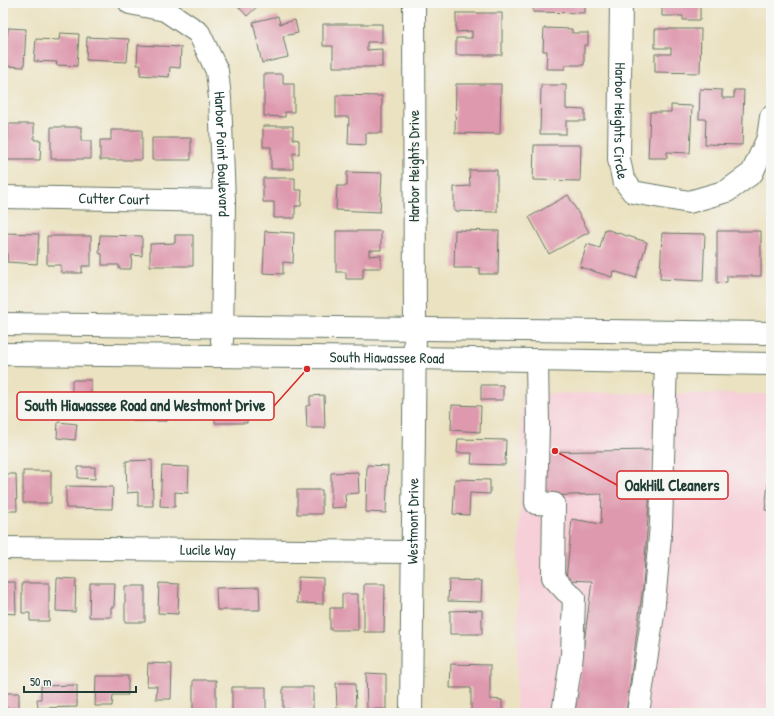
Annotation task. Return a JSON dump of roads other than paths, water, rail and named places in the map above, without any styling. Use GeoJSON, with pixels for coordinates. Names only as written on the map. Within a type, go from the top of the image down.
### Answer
{"type":"FeatureCollection","features":[{"type":"Feature","properties":{"kind":"street","name":"Harbor Point Boulevard"},"geometry":{"type":"LineString","coordinates":[[130,3],[165,10],[199,33],[217,71],[220,98],[224,201],[221,356]]}},
{"type":"Feature","properties":{"kind":"street","name":"Harbor Heights Drive"},"geometry":{"type":"LineString","coordinates":[[414,3],[415,329]]}},
{"type":"Feature","properties":{"kind":"street","name":"Harbor Heights Circle"},"geometry":{"type":"LineString","coordinates":[[621,3],[619,159],[623,179],[633,192],[689,202],[727,191],[752,173],[768,138],[771,117]]}},
{"type":"Feature","properties":{"kind":"street","name":"Cutter Court"},"geometry":{"type":"LineString","coordinates":[[3,197],[224,201]]}},
{"type":"Feature","properties":{"kind":"street","name":"South Hiawassee Road"},"geometry":{"type":"LineString","coordinates":[[3,324],[771,333]]}},
{"type":"Feature","properties":{"kind":"street","name":"Westmont Drive"},"geometry":{"type":"LineString","coordinates":[[411,713],[415,329]]}},
{"type":"Feature","properties":{"kind":"street","name":"South Hiawassee Road"},"geometry":{"type":"LineString","coordinates":[[3,354],[414,358],[771,364]]}},
{"type":"Feature","properties":{"kind":"street"},"geometry":{"type":"LineString","coordinates":[[537,360],[538,425],[536,503],[554,504],[553,577],[574,598],[572,655],[563,713]]}},
{"type":"Feature","properties":{"kind":"street"},"geometry":{"type":"LineString","coordinates":[[638,713],[653,614],[661,525],[666,362]]}},
{"type":"Feature","properties":{"kind":"street","name":"Lucile Way"},"geometry":{"type":"LineString","coordinates":[[3,548],[413,552]]}},
{"type":"Feature","properties":{"kind":"place","name":"South Hiawassee Road and Westmont Drive"},"geometry":{"type":"Point","coordinates":[307,369]}},
{"type":"Feature","properties":{"kind":"place","name":"OakHill Cleaners"},"geometry":{"type":"Point","coordinates":[555,451]}}]}
